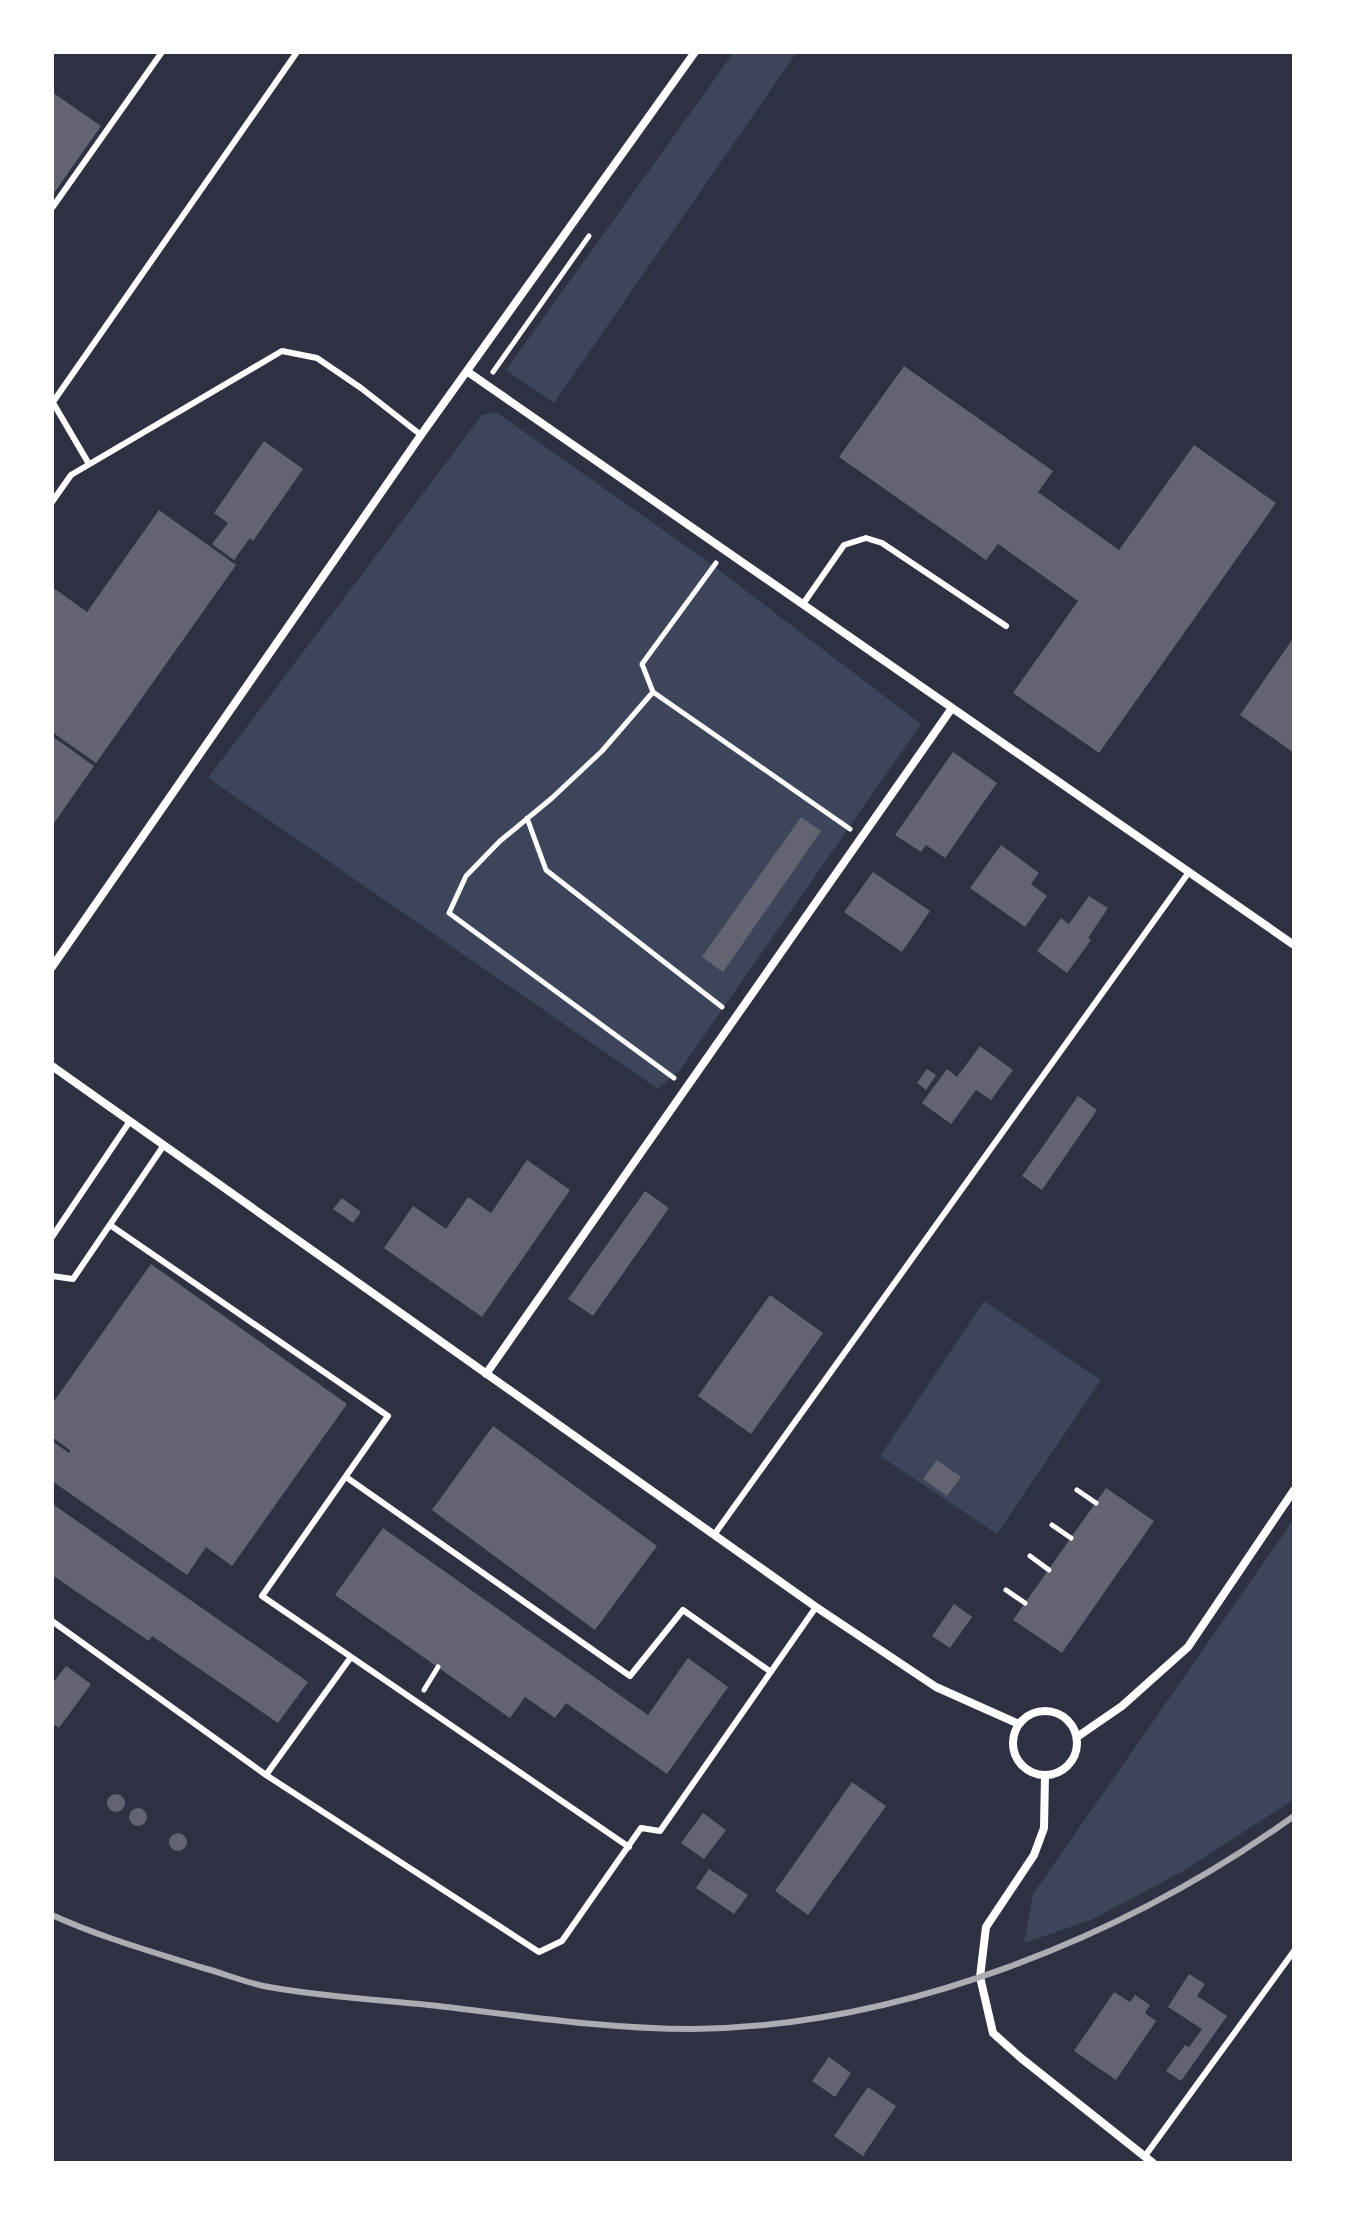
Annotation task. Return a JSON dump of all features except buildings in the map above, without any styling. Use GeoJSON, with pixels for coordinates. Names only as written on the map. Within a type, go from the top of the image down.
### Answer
{"type":"FeatureCollection","features":[{"type":"Feature","properties":{"kind":"street"},"geometry":{"type":"LineString","coordinates":[[52,967],[421,435],[695,52]]}},
{"type":"Feature","properties":{"kind":"street"},"geometry":{"type":"LineString","coordinates":[[468,372],[1294,945]]}},
{"type":"Feature","properties":{"kind":"street"},"geometry":{"type":"LineString","coordinates":[[486,1374],[952,708]]}},
{"type":"Feature","properties":{"kind":"street"},"geometry":{"type":"LineString","coordinates":[[52,1066],[816,1607],[936,1687],[1019,1724]]}},
{"type":"Feature","properties":{"kind":"street"},"geometry":{"type":"LineString","coordinates":[[1077,1737],[1122,1706],[1188,1647],[1294,1490]]}},
{"type":"Feature","properties":{"kind":"street"},"geometry":{"type":"LineString","coordinates":[[1041,1711],[1057,1713],[1074,1727],[1077,1737],[1074,1758],[1065,1769],[1045,1776],[1030,1772],[1018,1761],[1014,1751],[1014,1734],[1019,1724],[1031,1714],[1041,1711]]}},
{"type":"Feature","properties":{"kind":"street"},"geometry":{"type":"LineString","coordinates":[[1045,1776],[1044,1828],[1034,1855],[986,1927],[980,1977],[993,2033],[1142,2160],[1153,2163]]}},
{"type":"Feature","properties":{"kind":"lane"},"geometry":{"type":"LineString","coordinates":[[52,208],[162,52]]}},
{"type":"Feature","properties":{"kind":"lane"},"geometry":{"type":"LineString","coordinates":[[89,464],[52,401],[297,52]]}},
{"type":"Feature","properties":{"kind":"lane"},"geometry":{"type":"LineString","coordinates":[[52,502],[71,475],[282,351],[317,358],[421,435]]}},
{"type":"Feature","properties":{"kind":"lane"},"geometry":{"type":"LineString","coordinates":[[803,604],[844,545],[866,538],[882,543],[1006,626]]}},
{"type":"Feature","properties":{"kind":"lane"},"geometry":{"type":"LineString","coordinates":[[714,1535],[1189,872]]}},
{"type":"Feature","properties":{"kind":"lane"},"geometry":{"type":"LineString","coordinates":[[52,1237],[130,1121]]}},
{"type":"Feature","properties":{"kind":"lane"},"geometry":{"type":"LineString","coordinates":[[52,1276],[73,1279],[164,1145]]}},
{"type":"Feature","properties":{"kind":"lane"},"geometry":{"type":"LineString","coordinates":[[110,1225],[388,1416],[262,1596],[629,1847]]}},
{"type":"Feature","properties":{"kind":"lane"},"geometry":{"type":"LineString","coordinates":[[346,1477],[630,1676],[683,1610],[771,1672]]}},
{"type":"Feature","properties":{"kind":"lane"},"geometry":{"type":"LineString","coordinates":[[52,1621],[266,1775],[539,1952],[562,1941],[641,1828],[660,1831],[816,1607]]}},
{"type":"Feature","properties":{"kind":"lane"},"geometry":{"type":"LineString","coordinates":[[266,1775],[351,1657]]}},
{"type":"Feature","properties":{"kind":"lane"},"geometry":{"type":"LineString","coordinates":[[1142,2160],[1294,1951]]}},
{"type":"Feature","properties":{"kind":"path"},"geometry":{"type":"LineString","coordinates":[[725,550],[642,664],[653,692],[860,836]]}},
{"type":"Feature","properties":{"kind":"path"},"geometry":{"type":"LineString","coordinates":[[653,692],[602,751],[466,876],[449,913],[687,1087]]}},
{"type":"Feature","properties":{"kind":"path"},"geometry":{"type":"LineString","coordinates":[[527,818],[546,870],[736,1017]]}},
{"type":"Feature","properties":{"kind":"path"},"geometry":{"type":"LineString","coordinates":[[1077,1490],[1096,1503]]}},
{"type":"Feature","properties":{"kind":"path"},"geometry":{"type":"LineString","coordinates":[[1052,1525],[1071,1538]]}},
{"type":"Feature","properties":{"kind":"path"},"geometry":{"type":"LineString","coordinates":[[1030,1556],[1049,1570]]}},
{"type":"Feature","properties":{"kind":"path"},"geometry":{"type":"LineString","coordinates":[[1006,1590],[1025,1603]]}},
{"type":"Feature","properties":{"kind":"path"},"geometry":{"type":"LineString","coordinates":[[423,1691],[438,1667]]}},
{"type":"Feature","properties":{"kind":"shaded area"},"geometry":{"type":"Polygon","coordinates":[[[734,52],[797,52],[554,403],[506,370],[734,52]]]}},
{"type":"Feature","properties":{"kind":"shaded area"},"geometry":{"type":"Polygon","coordinates":[[[496,412],[707,561],[921,724],[680,1070],[658,1089],[208,778],[482,415],[496,412]]]}},
{"type":"Feature","properties":{"kind":"shaded area"},"geometry":{"type":"Polygon","coordinates":[[[984,1301],[1101,1380],[997,1534],[880,1456],[984,1301]]]}},
{"type":"Feature","properties":{"kind":"shaded area"},"geometry":{"type":"Polygon","coordinates":[[[1294,1519],[1294,1799],[1187,1869],[1091,1920],[1024,1943],[1033,1894],[1294,1519]]]}},
{"type":"Feature","properties":{"kind":"railway"},"geometry":{"type":"LineString","coordinates":[[52,1915],[144,1949],[252,1983],[290,1990],[629,2027],[692,2029],[771,2024],[851,2012],[930,1993],[1008,1967],[1085,1936],[1158,1900],[1228,1860],[1294,1816]]}}]}
